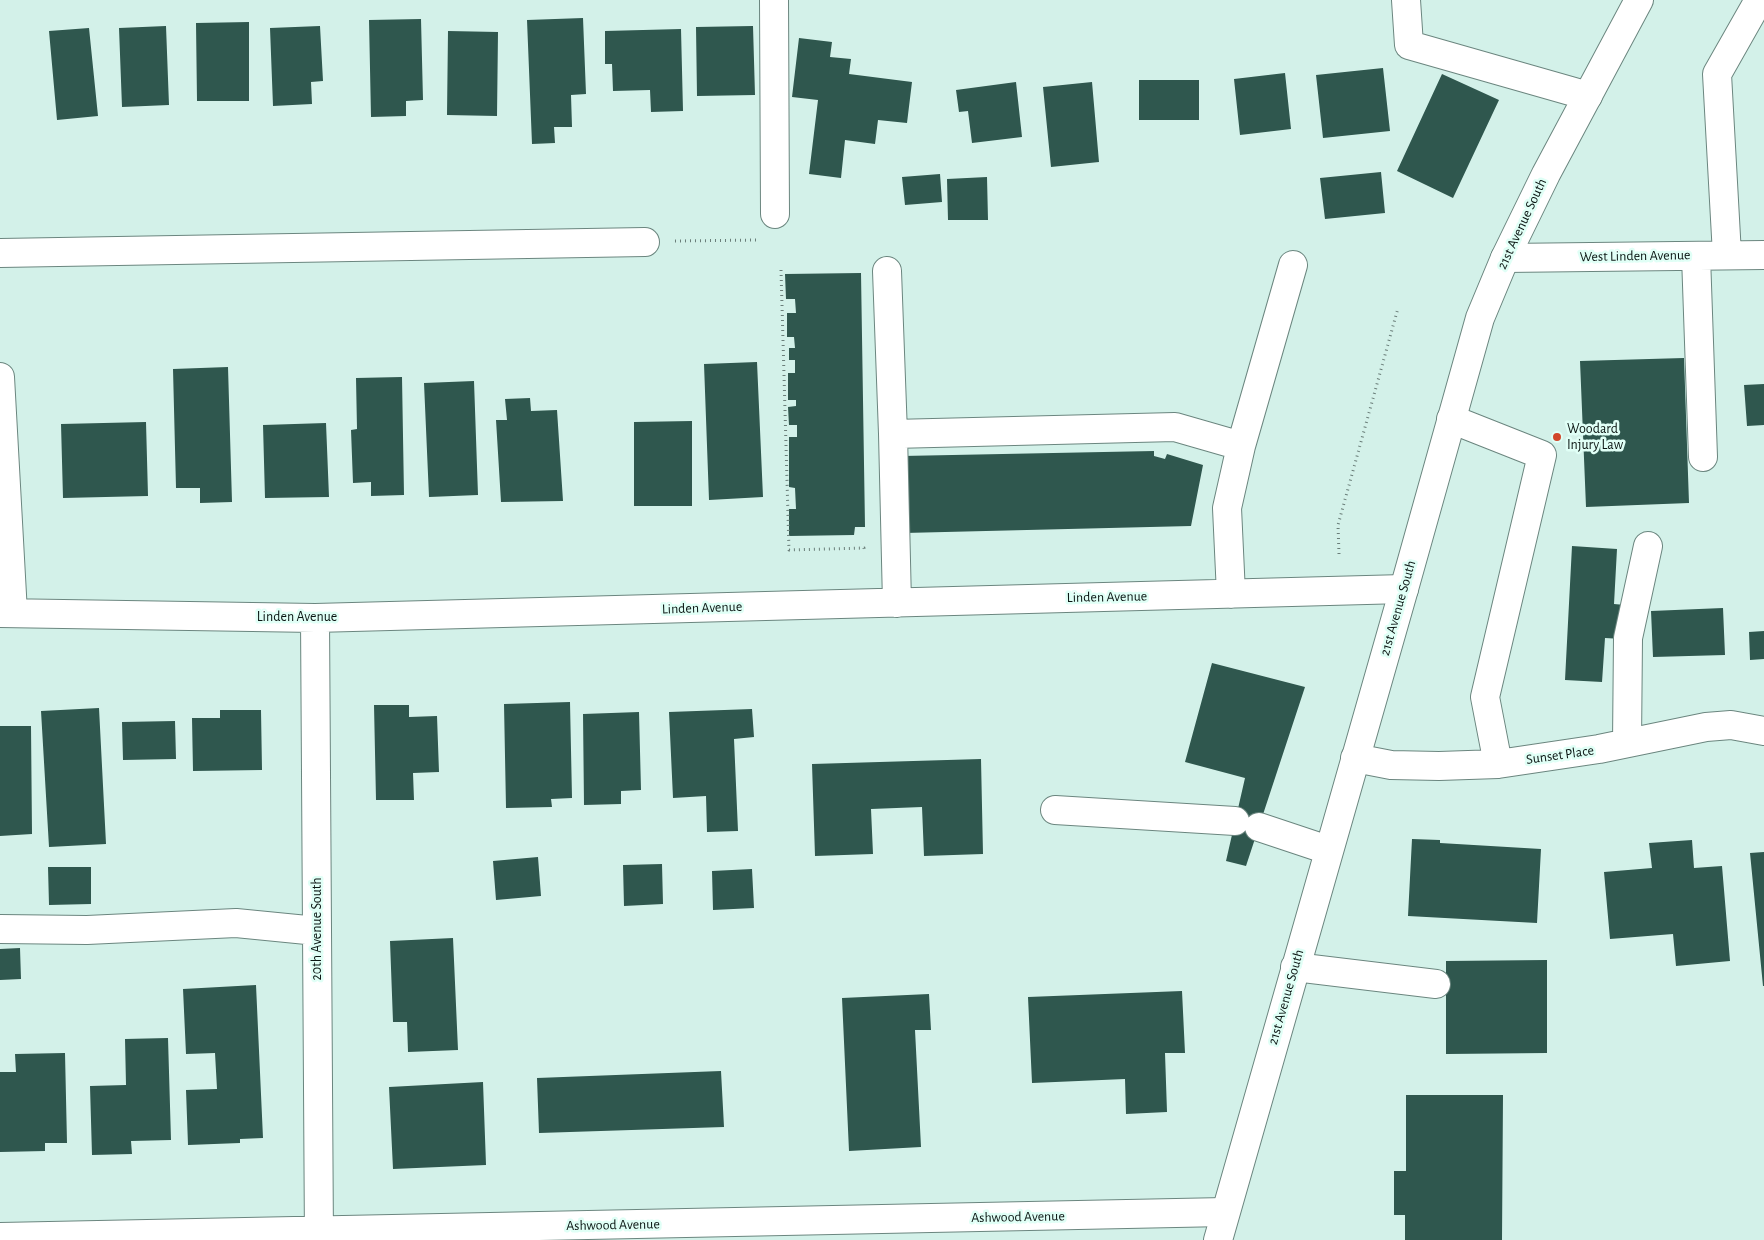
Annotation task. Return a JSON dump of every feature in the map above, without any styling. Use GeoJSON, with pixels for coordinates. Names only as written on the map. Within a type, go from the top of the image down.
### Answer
{"type":"FeatureCollection","features":[{"type":"Feature","properties":{"kind":"street"},"geometry":{"type":"LineString","coordinates":[[774,0],[775,214]]}},
{"type":"Feature","properties":{"kind":"street"},"geometry":{"type":"LineString","coordinates":[[1406,0],[1408,45],[1588,96]]}},
{"type":"Feature","properties":{"kind":"street","name":"21st Avenue South"},"geometry":{"type":"LineString","coordinates":[[1218,1240],[1480,318],[1505,258],[1546,174],[1639,0]]}},
{"type":"Feature","properties":{"kind":"street"},"geometry":{"type":"LineString","coordinates":[[1727,255],[1717,74],[1759,0]]}},
{"type":"Feature","properties":{"kind":"street"},"geometry":{"type":"LineString","coordinates":[[0,253],[644,242]]}},
{"type":"Feature","properties":{"kind":"street","name":"West Linden Avenue"},"geometry":{"type":"LineString","coordinates":[[1505,258],[1764,255]]}},
{"type":"Feature","properties":{"kind":"street"},"geometry":{"type":"LineString","coordinates":[[1696,256],[1703,457]]}},
{"type":"Feature","properties":{"kind":"street"},"geometry":{"type":"LineString","coordinates":[[1231,594],[1227,508],[1241,446],[1293,265]]}},
{"type":"Feature","properties":{"kind":"street"},"geometry":{"type":"LineString","coordinates":[[887,271],[897,603]]}},
{"type":"Feature","properties":{"kind":"street"},"geometry":{"type":"LineString","coordinates":[[0,377],[6,613]]}},
{"type":"Feature","properties":{"kind":"street"},"geometry":{"type":"LineString","coordinates":[[1451,419],[1542,455],[1485,697],[1498,764]]}},
{"type":"Feature","properties":{"kind":"street"},"geometry":{"type":"LineString","coordinates":[[893,434],[1175,427],[1241,446]]}},
{"type":"Feature","properties":{"kind":"street"},"geometry":{"type":"LineString","coordinates":[[1627,743],[1628,638],[1648,546]]}},
{"type":"Feature","properties":{"kind":"street","name":"Linden Avenue"},"geometry":{"type":"LineString","coordinates":[[6,613],[315,618],[1404,589]]}},
{"type":"Feature","properties":{"kind":"street","name":"20th Avenue South"},"geometry":{"type":"LineString","coordinates":[[315,618],[319,1235]]}},
{"type":"Feature","properties":{"kind":"street","name":"Sunset Place"},"geometry":{"type":"LineString","coordinates":[[1355,758],[1390,765],[1498,764],[1599,749],[1682,731],[1731,725],[1764,731]]}},
{"type":"Feature","properties":{"kind":"street"},"geometry":{"type":"LineString","coordinates":[[1056,810],[1247,824],[1328,850]]}},
{"type":"Feature","properties":{"kind":"street"},"geometry":{"type":"LineString","coordinates":[[0,929],[87,930],[236,923],[317,931]]}},
{"type":"Feature","properties":{"kind":"street"},"geometry":{"type":"LineString","coordinates":[[1295,967],[1436,984]]}},
{"type":"Feature","properties":{"kind":"street","name":"Ashwood Avenue"},"geometry":{"type":"LineString","coordinates":[[0,1236],[922,1229],[1226,1212]]}},
{"type":"Feature","properties":{"kind":"path"},"geometry":{"type":"LineString","coordinates":[[644,242],[776,240],[775,214]]}},
{"type":"Feature","properties":{"kind":"path"},"geometry":{"type":"LineString","coordinates":[[781,270],[789,550],[864,548],[864,557]]}},
{"type":"Feature","properties":{"kind":"path"},"geometry":{"type":"LineString","coordinates":[[1340,554],[1338,525],[1398,308]]}},
{"type":"Feature","properties":{"kind":"building"},"geometry":{"type":"Polygon","coordinates":[[[583,18],[586,94],[571,95],[572,127],[554,127],[555,143],[532,144],[527,20],[583,18]]]}},
{"type":"Feature","properties":{"kind":"building"},"geometry":{"type":"Polygon","coordinates":[[[421,19],[423,100],[406,101],[406,116],[371,117],[369,20],[421,19]]]}},
{"type":"Feature","properties":{"kind":"building"},"geometry":{"type":"Polygon","coordinates":[[[249,22],[249,101],[197,101],[196,23],[249,22]]]}},
{"type":"Feature","properties":{"kind":"building"},"geometry":{"type":"Polygon","coordinates":[[[166,26],[169,105],[122,107],[119,28],[166,26]]]}},
{"type":"Feature","properties":{"kind":"building"},"geometry":{"type":"Polygon","coordinates":[[[320,26],[323,81],[311,82],[312,104],[273,106],[270,28],[320,26]]]}},
{"type":"Feature","properties":{"kind":"building"},"geometry":{"type":"Polygon","coordinates":[[[753,26],[755,95],[697,96],[696,27],[753,26]]]}},
{"type":"Feature","properties":{"kind":"building"},"geometry":{"type":"Polygon","coordinates":[[[89,28],[98,116],[57,120],[49,31],[89,28]]]}},
{"type":"Feature","properties":{"kind":"building"},"geometry":{"type":"Polygon","coordinates":[[[681,29],[683,111],[651,112],[650,90],[613,91],[612,64],[605,64],[605,31],[681,29]]]}},
{"type":"Feature","properties":{"kind":"building"},"geometry":{"type":"Polygon","coordinates":[[[448,31],[498,32],[497,116],[447,115],[448,31]]]}},
{"type":"Feature","properties":{"kind":"building"},"geometry":{"type":"Polygon","coordinates":[[[799,38],[832,42],[830,57],[851,59],[849,74],[912,82],[907,123],[878,120],[875,144],[845,140],[841,178],[809,174],[818,100],[792,97],[799,38]]]}},
{"type":"Feature","properties":{"kind":"building"},"geometry":{"type":"Polygon","coordinates":[[[1383,68],[1390,131],[1323,138],[1316,75],[1383,68]]]}},
{"type":"Feature","properties":{"kind":"building"},"geometry":{"type":"Polygon","coordinates":[[[1285,73],[1291,129],[1240,135],[1234,79],[1285,73]]]}},
{"type":"Feature","properties":{"kind":"building"},"geometry":{"type":"Polygon","coordinates":[[[1442,74],[1499,100],[1453,198],[1397,171],[1442,74]]]}},
{"type":"Feature","properties":{"kind":"building"},"geometry":{"type":"Polygon","coordinates":[[[1139,80],[1199,80],[1199,120],[1139,120],[1139,80]]]}},
{"type":"Feature","properties":{"kind":"building"},"geometry":{"type":"Polygon","coordinates":[[[1016,82],[1022,137],[972,143],[968,111],[959,112],[956,90],[1016,82]]]}},
{"type":"Feature","properties":{"kind":"building"},"geometry":{"type":"Polygon","coordinates":[[[1092,82],[1099,162],[1051,167],[1043,87],[1092,82]]]}},
{"type":"Feature","properties":{"kind":"building"},"geometry":{"type":"Polygon","coordinates":[[[1381,172],[1385,213],[1325,219],[1320,178],[1381,172]]]}},
{"type":"Feature","properties":{"kind":"building"},"geometry":{"type":"Polygon","coordinates":[[[940,174],[942,202],[905,205],[902,177],[940,174]]]}},
{"type":"Feature","properties":{"kind":"building"},"geometry":{"type":"Polygon","coordinates":[[[987,177],[988,220],[948,220],[947,179],[987,177]]]}},
{"type":"Feature","properties":{"kind":"building"},"geometry":{"type":"Polygon","coordinates":[[[861,273],[865,527],[855,527],[854,535],[789,536],[789,509],[796,509],[795,488],[789,487],[789,437],[797,437],[797,425],[789,425],[788,407],[796,406],[796,400],[788,400],[788,373],[795,373],[795,360],[789,360],[789,348],[795,348],[794,337],[787,337],[787,313],[796,313],[795,299],[786,299],[785,274],[861,273]]]}},
{"type":"Feature","properties":{"kind":"building"},"geometry":{"type":"Polygon","coordinates":[[[1684,358],[1689,503],[1586,507],[1580,361],[1684,358]]]}},
{"type":"Feature","properties":{"kind":"building"},"geometry":{"type":"Polygon","coordinates":[[[757,362],[763,497],[709,500],[704,364],[757,362]]]}},
{"type":"Feature","properties":{"kind":"building"},"geometry":{"type":"Polygon","coordinates":[[[228,367],[232,502],[200,503],[200,488],[176,488],[173,369],[228,367]]]}},
{"type":"Feature","properties":{"kind":"building"},"geometry":{"type":"Polygon","coordinates":[[[402,377],[404,495],[371,496],[371,482],[353,483],[351,430],[357,429],[356,378],[402,377]]]}},
{"type":"Feature","properties":{"kind":"building"},"geometry":{"type":"Polygon","coordinates":[[[474,381],[478,495],[429,497],[424,383],[474,381]]]}},
{"type":"Feature","properties":{"kind":"building"},"geometry":{"type":"Polygon","coordinates":[[[1764,384],[1764,425],[1747,426],[1744,385],[1764,384]]]}},
{"type":"Feature","properties":{"kind":"building"},"geometry":{"type":"Polygon","coordinates":[[[530,398],[531,411],[557,410],[563,501],[501,502],[496,420],[507,420],[505,399],[530,398]]]}},
{"type":"Feature","properties":{"kind":"building"},"geometry":{"type":"Polygon","coordinates":[[[692,421],[692,506],[634,506],[634,422],[692,421]]]}},
{"type":"Feature","properties":{"kind":"building"},"geometry":{"type":"Polygon","coordinates":[[[146,422],[148,496],[63,498],[61,424],[146,422]]]}},
{"type":"Feature","properties":{"kind":"building"},"geometry":{"type":"Polygon","coordinates":[[[326,423],[329,497],[265,498],[263,425],[326,423]]]}},
{"type":"Feature","properties":{"kind":"building"},"geometry":{"type":"Polygon","coordinates":[[[1154,451],[1154,456],[1165,459],[1167,454],[1203,465],[1191,526],[904,533],[902,456],[1154,451]]]}},
{"type":"Feature","properties":{"kind":"building"},"geometry":{"type":"Polygon","coordinates":[[[1572,546],[1617,549],[1614,604],[1625,605],[1622,639],[1605,638],[1602,682],[1565,680],[1572,546]]]}},
{"type":"Feature","properties":{"kind":"building"},"geometry":{"type":"Polygon","coordinates":[[[1723,608],[1725,655],[1653,657],[1651,611],[1723,608]]]}},
{"type":"Feature","properties":{"kind":"building"},"geometry":{"type":"Polygon","coordinates":[[[1764,631],[1764,659],[1750,660],[1749,632],[1764,631]]]}},
{"type":"Feature","properties":{"kind":"building"},"geometry":{"type":"Polygon","coordinates":[[[1212,663],[1305,687],[1246,866],[1226,861],[1245,778],[1185,762],[1212,663]]]}},
{"type":"Feature","properties":{"kind":"building"},"geometry":{"type":"Polygon","coordinates":[[[570,702],[572,798],[551,799],[552,807],[506,808],[504,704],[570,702]]]}},
{"type":"Feature","properties":{"kind":"building"},"geometry":{"type":"Polygon","coordinates":[[[374,705],[409,705],[409,717],[437,716],[439,772],[413,773],[414,800],[376,800],[374,705]]]}},
{"type":"Feature","properties":{"kind":"building"},"geometry":{"type":"Polygon","coordinates":[[[99,708],[106,844],[49,847],[41,711],[99,708]]]}},
{"type":"Feature","properties":{"kind":"building"},"geometry":{"type":"Polygon","coordinates":[[[752,709],[754,737],[734,739],[738,831],[707,832],[706,796],[673,798],[669,712],[752,709]]]}},
{"type":"Feature","properties":{"kind":"building"},"geometry":{"type":"Polygon","coordinates":[[[220,710],[261,710],[262,770],[193,771],[192,718],[220,718],[220,710]]]}},
{"type":"Feature","properties":{"kind":"building"},"geometry":{"type":"Polygon","coordinates":[[[639,712],[641,790],[621,791],[621,804],[584,805],[583,714],[639,712]]]}},
{"type":"Feature","properties":{"kind":"building"},"geometry":{"type":"Polygon","coordinates":[[[175,721],[176,759],[123,760],[122,722],[175,721]]]}},
{"type":"Feature","properties":{"kind":"building"},"geometry":{"type":"Polygon","coordinates":[[[0,726],[31,726],[32,834],[0,836],[0,726]]]}},
{"type":"Feature","properties":{"kind":"building"},"geometry":{"type":"Polygon","coordinates":[[[981,759],[983,854],[924,856],[922,807],[871,809],[873,854],[815,856],[812,764],[981,759]]]}},
{"type":"Feature","properties":{"kind":"building"},"geometry":{"type":"Polygon","coordinates":[[[1412,839],[1440,840],[1440,843],[1541,849],[1537,923],[1408,916],[1412,839]]]}},
{"type":"Feature","properties":{"kind":"building"},"geometry":{"type":"Polygon","coordinates":[[[1692,840],[1694,868],[1722,866],[1730,961],[1676,966],[1673,934],[1610,939],[1604,872],[1652,868],[1649,843],[1692,840]]]}},
{"type":"Feature","properties":{"kind":"building"},"geometry":{"type":"Polygon","coordinates":[[[1764,852],[1764,986],[1763,986],[1750,853],[1764,852]]]}},
{"type":"Feature","properties":{"kind":"building"},"geometry":{"type":"Polygon","coordinates":[[[538,857],[541,896],[496,900],[493,861],[538,857]]]}},
{"type":"Feature","properties":{"kind":"building"},"geometry":{"type":"Polygon","coordinates":[[[662,864],[663,904],[624,906],[623,865],[662,864]]]}},
{"type":"Feature","properties":{"kind":"building"},"geometry":{"type":"Polygon","coordinates":[[[48,867],[91,867],[91,904],[49,905],[48,867]]]}},
{"type":"Feature","properties":{"kind":"building"},"geometry":{"type":"Polygon","coordinates":[[[752,869],[754,908],[713,910],[712,871],[752,869]]]}},
{"type":"Feature","properties":{"kind":"building"},"geometry":{"type":"Polygon","coordinates":[[[453,938],[458,1050],[408,1052],[407,1022],[393,1022],[390,941],[453,938]]]}},
{"type":"Feature","properties":{"kind":"building"},"geometry":{"type":"Polygon","coordinates":[[[20,948],[21,979],[0,980],[0,949],[20,948]]]}},
{"type":"Feature","properties":{"kind":"building"},"geometry":{"type":"Polygon","coordinates":[[[1547,960],[1547,1053],[1446,1054],[1446,961],[1547,960]]]}},
{"type":"Feature","properties":{"kind":"building"},"geometry":{"type":"Polygon","coordinates":[[[256,985],[263,1138],[240,1139],[240,1143],[188,1145],[186,1090],[217,1089],[215,1053],[186,1054],[183,989],[256,985]]]}},
{"type":"Feature","properties":{"kind":"building"},"geometry":{"type":"Polygon","coordinates":[[[1182,991],[1185,1053],[1165,1053],[1167,1112],[1126,1114],[1125,1079],[1032,1083],[1028,997],[1182,991]]]}},
{"type":"Feature","properties":{"kind":"building"},"geometry":{"type":"Polygon","coordinates":[[[929,994],[931,1030],[915,1030],[921,1147],[849,1151],[842,998],[929,994]]]}},
{"type":"Feature","properties":{"kind":"building"},"geometry":{"type":"Polygon","coordinates":[[[168,1038],[171,1140],[131,1141],[132,1154],[92,1155],[90,1086],[126,1085],[125,1039],[168,1038]]]}},
{"type":"Feature","properties":{"kind":"building"},"geometry":{"type":"Polygon","coordinates":[[[65,1053],[67,1143],[45,1143],[45,1151],[0,1152],[0,1072],[16,1072],[15,1054],[65,1053]]]}},
{"type":"Feature","properties":{"kind":"building"},"geometry":{"type":"Polygon","coordinates":[[[721,1071],[724,1127],[539,1133],[537,1078],[721,1071]]]}},
{"type":"Feature","properties":{"kind":"building"},"geometry":{"type":"Polygon","coordinates":[[[483,1082],[486,1165],[393,1169],[389,1087],[483,1082]]]}},
{"type":"Feature","properties":{"kind":"building"},"geometry":{"type":"Polygon","coordinates":[[[1406,1095],[1503,1095],[1502,1240],[1405,1240],[1405,1215],[1394,1215],[1394,1171],[1406,1171],[1406,1095]]]}},
{"type":"Feature","properties":{"kind":"place","name":"Woodard Injury Law"},"geometry":{"type":"Point","coordinates":[1557,437]}}]}
